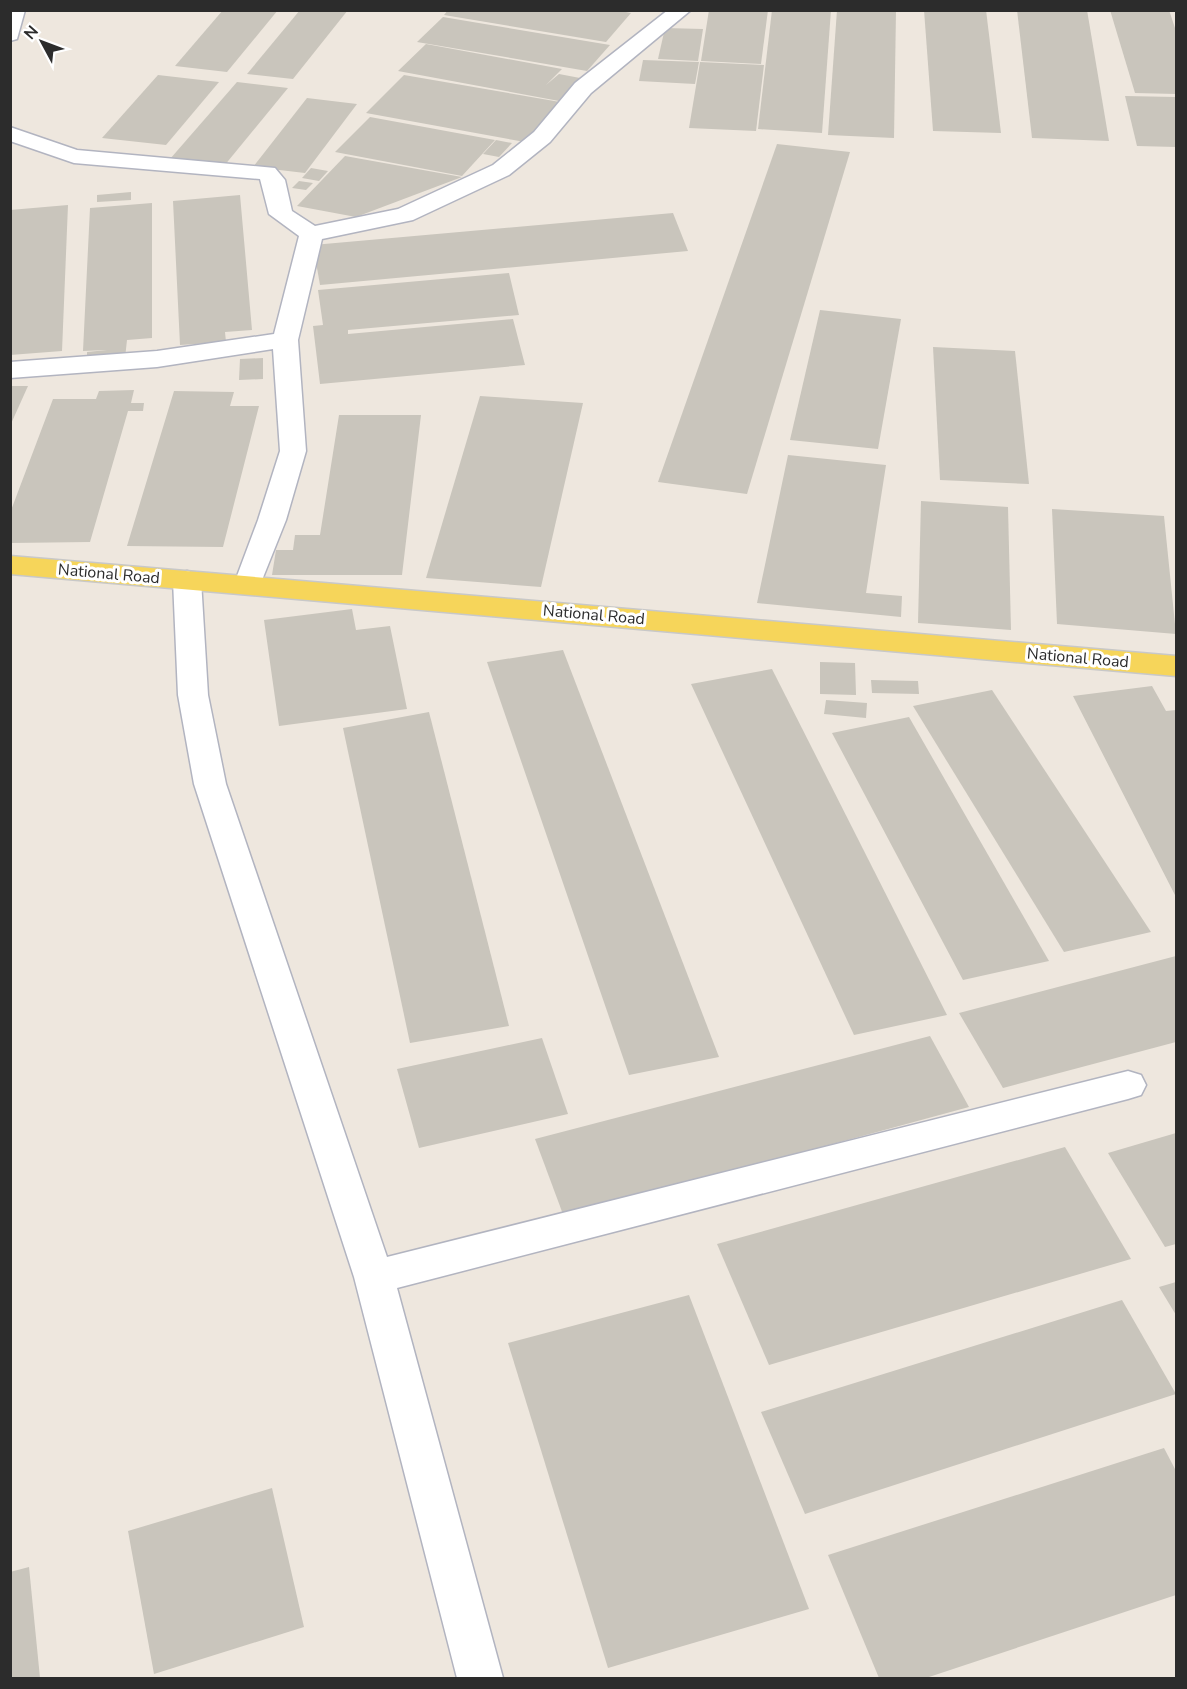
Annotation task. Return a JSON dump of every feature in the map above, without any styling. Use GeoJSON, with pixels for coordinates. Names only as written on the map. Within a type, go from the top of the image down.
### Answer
{"type":"FeatureCollection","features":[{"type":"Feature","properties":{"kind":"main road","name":"National Road"},"geometry":{"type":"LineString","coordinates":[[10,565],[1176,666]]}},
{"type":"Feature","properties":{"kind":"lane"},"geometry":{"type":"LineString","coordinates":[[10,35],[15,10]]}},
{"type":"Feature","properties":{"kind":"lane"},"geometry":{"type":"LineString","coordinates":[[10,133],[74,156],[267,173],[274,180],[281,214],[311,234],[405,215],[501,170],[542,137],[584,88],[681,10]]}},
{"type":"Feature","properties":{"kind":"lane"},"geometry":{"type":"LineString","coordinates":[[248,584],[272,520],[293,451],[285,340],[311,234]]}},
{"type":"Feature","properties":{"kind":"lane"},"geometry":{"type":"LineString","coordinates":[[10,370],[131,362],[285,340]]}},
{"type":"Feature","properties":{"kind":"lane"},"geometry":{"type":"LineString","coordinates":[[187,580],[193,695],[210,784],[375,1277],[480,1678]]}},
{"type":"Feature","properties":{"kind":"lane"},"geometry":{"type":"LineString","coordinates":[[375,1277],[1128,1085]]}},
{"type":"Feature","properties":{"kind":"building"},"geometry":{"type":"Polygon","coordinates":[[[223,10],[278,10],[227,72],[175,66],[223,10]]]}},
{"type":"Feature","properties":{"kind":"building"},"geometry":{"type":"Polygon","coordinates":[[[300,10],[348,10],[293,79],[247,74],[300,10]]]}},
{"type":"Feature","properties":{"kind":"building"},"geometry":{"type":"Polygon","coordinates":[[[448,10],[616,10],[631,13],[606,42],[444,15],[448,10]]]}},
{"type":"Feature","properties":{"kind":"building"},"geometry":{"type":"Polygon","coordinates":[[[709,10],[768,10],[761,64],[701,61],[709,10]]]}},
{"type":"Feature","properties":{"kind":"building"},"geometry":{"type":"Polygon","coordinates":[[[772,10],[831,10],[822,133],[758,129],[772,10]]]}},
{"type":"Feature","properties":{"kind":"building"},"geometry":{"type":"Polygon","coordinates":[[[837,10],[896,10],[894,138],[828,135],[837,10]]]}},
{"type":"Feature","properties":{"kind":"building"},"geometry":{"type":"Polygon","coordinates":[[[924,10],[986,10],[1001,133],[933,131],[924,10]]]}},
{"type":"Feature","properties":{"kind":"building"},"geometry":{"type":"Polygon","coordinates":[[[1017,10],[1087,10],[1109,141],[1032,138],[1017,10]]]}},
{"type":"Feature","properties":{"kind":"building"},"geometry":{"type":"Polygon","coordinates":[[[1110,10],[1169,10],[1176,31],[1176,94],[1135,93],[1110,10]]]}},
{"type":"Feature","properties":{"kind":"building"},"geometry":{"type":"Polygon","coordinates":[[[443,17],[610,45],[587,71],[417,42],[443,17]]]}},
{"type":"Feature","properties":{"kind":"building"},"geometry":{"type":"Polygon","coordinates":[[[665,28],[703,29],[698,61],[658,59],[665,28]]]}},
{"type":"Feature","properties":{"kind":"building"},"geometry":{"type":"Polygon","coordinates":[[[426,44],[562,69],[546,85],[559,74],[580,78],[559,101],[398,71],[426,44]]]}},
{"type":"Feature","properties":{"kind":"building"},"geometry":{"type":"Polygon","coordinates":[[[643,60],[699,62],[695,84],[639,81],[643,60]]]}},
{"type":"Feature","properties":{"kind":"building"},"geometry":{"type":"Polygon","coordinates":[[[700,62],[764,65],[756,131],[689,128],[700,62]]]}},
{"type":"Feature","properties":{"kind":"building"},"geometry":{"type":"Polygon","coordinates":[[[158,75],[219,82],[166,145],[102,138],[158,75]]]}},
{"type":"Feature","properties":{"kind":"building"},"geometry":{"type":"Polygon","coordinates":[[[404,75],[560,102],[525,142],[366,113],[404,75]]]}},
{"type":"Feature","properties":{"kind":"building"},"geometry":{"type":"Polygon","coordinates":[[[237,82],[288,88],[224,166],[170,159],[237,82]]]}},
{"type":"Feature","properties":{"kind":"building"},"geometry":{"type":"Polygon","coordinates":[[[1125,96],[1176,97],[1176,147],[1137,146],[1125,96]]]}},
{"type":"Feature","properties":{"kind":"building"},"geometry":{"type":"Polygon","coordinates":[[[307,98],[357,104],[305,173],[253,167],[307,98]]]}},
{"type":"Feature","properties":{"kind":"building"},"geometry":{"type":"Polygon","coordinates":[[[370,117],[495,140],[462,176],[335,152],[370,117]]]}},
{"type":"Feature","properties":{"kind":"building"},"geometry":{"type":"Polygon","coordinates":[[[496,140],[512,143],[499,157],[483,154],[496,140]]]}},
{"type":"Feature","properties":{"kind":"building"},"geometry":{"type":"Polygon","coordinates":[[[777,144],[850,152],[747,494],[658,482],[777,144]]]}},
{"type":"Feature","properties":{"kind":"building"},"geometry":{"type":"Polygon","coordinates":[[[345,156],[462,177],[356,217],[297,206],[345,156]]]}},
{"type":"Feature","properties":{"kind":"building"},"geometry":{"type":"Polygon","coordinates":[[[311,168],[328,171],[319,181],[302,178],[311,168]]]}},
{"type":"Feature","properties":{"kind":"building"},"geometry":{"type":"Polygon","coordinates":[[[299,181],[313,183],[306,190],[292,188],[299,181]]]}},
{"type":"Feature","properties":{"kind":"building"},"geometry":{"type":"Polygon","coordinates":[[[131,192],[131,200],[97,202],[97,195],[131,192]]]}},
{"type":"Feature","properties":{"kind":"building"},"geometry":{"type":"Polygon","coordinates":[[[240,195],[252,330],[225,332],[226,342],[180,345],[173,201],[240,195]]]}},
{"type":"Feature","properties":{"kind":"building"},"geometry":{"type":"Polygon","coordinates":[[[152,203],[152,338],[127,340],[125,358],[87,362],[87,352],[107,350],[83,351],[90,208],[152,203]]]}},
{"type":"Feature","properties":{"kind":"building"},"geometry":{"type":"Polygon","coordinates":[[[68,205],[62,351],[10,355],[10,210],[68,205]]]}},
{"type":"Feature","properties":{"kind":"building"},"geometry":{"type":"Polygon","coordinates":[[[673,213],[688,251],[320,285],[313,245],[673,213]]]}},
{"type":"Feature","properties":{"kind":"building"},"geometry":{"type":"Polygon","coordinates":[[[509,273],[519,315],[348,330],[348,334],[513,319],[525,365],[320,384],[313,326],[323,325],[318,290],[509,273]]]}},
{"type":"Feature","properties":{"kind":"building"},"geometry":{"type":"Polygon","coordinates":[[[820,310],[901,319],[878,449],[790,440],[820,310]]]}},
{"type":"Feature","properties":{"kind":"building"},"geometry":{"type":"Polygon","coordinates":[[[933,347],[1015,351],[1029,484],[940,480],[933,347]]]}},
{"type":"Feature","properties":{"kind":"building"},"geometry":{"type":"Polygon","coordinates":[[[263,358],[263,379],[239,380],[240,359],[263,358]]]}},
{"type":"Feature","properties":{"kind":"building"},"geometry":{"type":"Polygon","coordinates":[[[10,386],[28,386],[10,426],[10,386]]]}},
{"type":"Feature","properties":{"kind":"building"},"geometry":{"type":"Polygon","coordinates":[[[134,390],[131,403],[144,403],[143,411],[128,411],[90,542],[10,543],[10,513],[53,399],[96,399],[99,391],[134,390]]]}},
{"type":"Feature","properties":{"kind":"building"},"geometry":{"type":"Polygon","coordinates":[[[174,391],[234,392],[230,406],[259,406],[223,547],[127,546],[174,391]]]}},
{"type":"Feature","properties":{"kind":"building"},"geometry":{"type":"Polygon","coordinates":[[[480,396],[583,403],[541,587],[426,578],[480,396]]]}},
{"type":"Feature","properties":{"kind":"building"},"geometry":{"type":"Polygon","coordinates":[[[339,415],[421,415],[402,575],[272,575],[276,550],[293,550],[295,535],[320,535],[339,415]]]}},
{"type":"Feature","properties":{"kind":"building"},"geometry":{"type":"Polygon","coordinates":[[[788,455],[886,465],[866,593],[902,596],[901,617],[757,603],[788,455]]]}},
{"type":"Feature","properties":{"kind":"building"},"geometry":{"type":"Polygon","coordinates":[[[921,501],[1008,507],[1011,630],[918,623],[921,501]]]}},
{"type":"Feature","properties":{"kind":"building"},"geometry":{"type":"Polygon","coordinates":[[[1052,509],[1164,516],[1176,634],[1057,624],[1052,509]]]}},
{"type":"Feature","properties":{"kind":"building"},"geometry":{"type":"Polygon","coordinates":[[[352,609],[356,630],[390,626],[407,709],[279,726],[264,620],[352,609]]]}},
{"type":"Feature","properties":{"kind":"building"},"geometry":{"type":"Polygon","coordinates":[[[563,650],[719,1057],[629,1075],[487,662],[563,650]]]}},
{"type":"Feature","properties":{"kind":"building"},"geometry":{"type":"Polygon","coordinates":[[[820,662],[855,663],[856,695],[820,694],[820,662]]]}},
{"type":"Feature","properties":{"kind":"building"},"geometry":{"type":"Polygon","coordinates":[[[772,669],[947,1015],[854,1035],[691,684],[772,669]]]}},
{"type":"Feature","properties":{"kind":"building"},"geometry":{"type":"Polygon","coordinates":[[[871,680],[918,681],[919,694],[872,693],[871,680]]]}},
{"type":"Feature","properties":{"kind":"building"},"geometry":{"type":"Polygon","coordinates":[[[1152,686],[1166,711],[1176,710],[1176,897],[1073,696],[1152,686]]]}},
{"type":"Feature","properties":{"kind":"building"},"geometry":{"type":"Polygon","coordinates":[[[992,690],[1151,932],[1064,952],[913,706],[992,690]]]}},
{"type":"Feature","properties":{"kind":"building"},"geometry":{"type":"Polygon","coordinates":[[[826,700],[867,703],[866,718],[824,714],[826,700]]]}},
{"type":"Feature","properties":{"kind":"building"},"geometry":{"type":"Polygon","coordinates":[[[429,712],[509,1026],[410,1043],[343,728],[429,712]]]}},
{"type":"Feature","properties":{"kind":"building"},"geometry":{"type":"Polygon","coordinates":[[[909,717],[1049,961],[963,980],[832,733],[909,717]]]}},
{"type":"Feature","properties":{"kind":"building"},"geometry":{"type":"Polygon","coordinates":[[[1176,956],[1176,1042],[1003,1088],[959,1013],[1176,956]]]}},
{"type":"Feature","properties":{"kind":"building"},"geometry":{"type":"Polygon","coordinates":[[[930,1036],[969,1107],[564,1217],[535,1139],[930,1036]]]}},
{"type":"Feature","properties":{"kind":"building"},"geometry":{"type":"Polygon","coordinates":[[[542,1038],[568,1114],[419,1148],[397,1069],[542,1038]]]}},
{"type":"Feature","properties":{"kind":"building"},"geometry":{"type":"Polygon","coordinates":[[[1176,1133],[1176,1244],[1165,1247],[1108,1153],[1176,1133]]]}},
{"type":"Feature","properties":{"kind":"building"},"geometry":{"type":"Polygon","coordinates":[[[1065,1147],[1131,1259],[769,1365],[717,1244],[1065,1147]]]}},
{"type":"Feature","properties":{"kind":"building"},"geometry":{"type":"Polygon","coordinates":[[[1176,1282],[1176,1315],[1159,1287],[1176,1282]]]}},
{"type":"Feature","properties":{"kind":"building"},"geometry":{"type":"Polygon","coordinates":[[[689,1295],[809,1609],[608,1668],[508,1343],[689,1295]]]}},
{"type":"Feature","properties":{"kind":"building"},"geometry":{"type":"Polygon","coordinates":[[[1122,1300],[1176,1394],[805,1514],[761,1412],[1122,1300]]]}},
{"type":"Feature","properties":{"kind":"building"},"geometry":{"type":"Polygon","coordinates":[[[1164,1448],[1176,1471],[1176,1595],[926,1678],[879,1678],[828,1555],[1164,1448]]]}},
{"type":"Feature","properties":{"kind":"building"},"geometry":{"type":"Polygon","coordinates":[[[272,1488],[304,1627],[154,1674],[128,1531],[272,1488]]]}},
{"type":"Feature","properties":{"kind":"building"},"geometry":{"type":"Polygon","coordinates":[[[29,1567],[40,1678],[10,1678],[10,1572],[29,1567]]]}}]}
